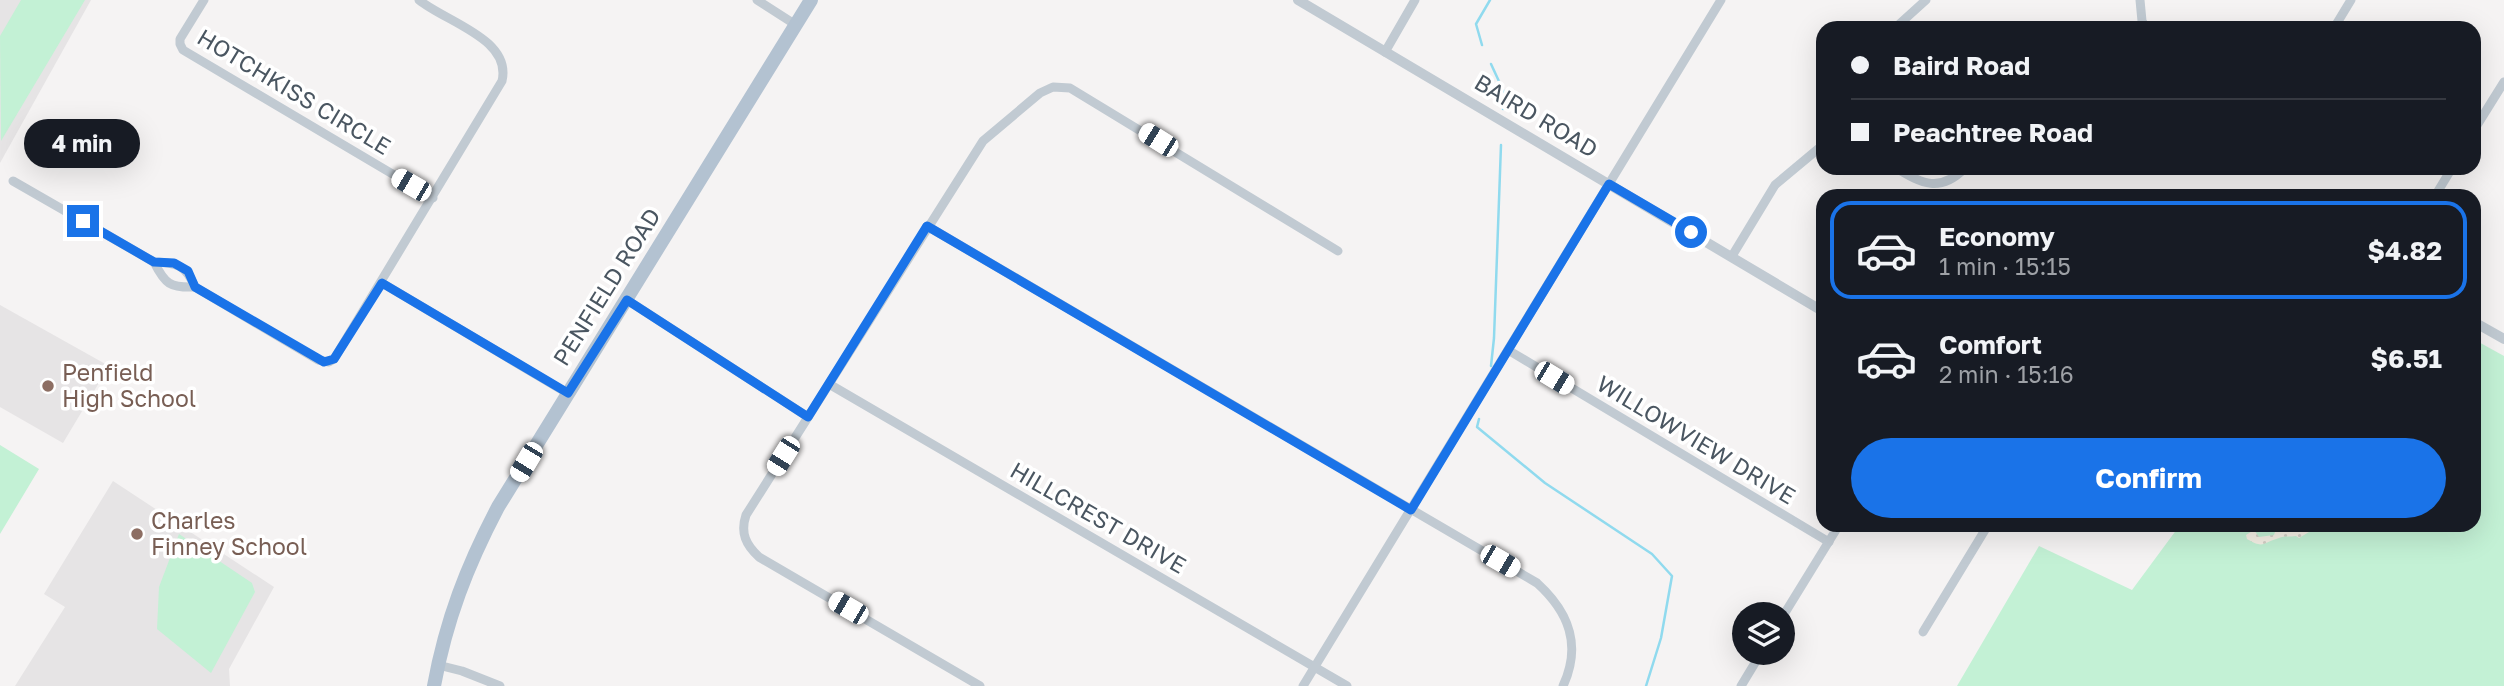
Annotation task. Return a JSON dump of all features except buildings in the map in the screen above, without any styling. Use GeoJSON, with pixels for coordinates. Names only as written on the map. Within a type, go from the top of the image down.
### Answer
{"type":"FeatureCollection","features":[{"type":"Feature","properties":{"kind":"main road","name":"PENFIELD ROAD"},"geometry":{"type":"LineString","coordinates":[[434,686],[453,606],[476,548],[498,507],[811,0]]}},
{"type":"Feature","properties":{"kind":"street","name":"HOTCHKISS CIRCLE"},"geometry":{"type":"LineString","coordinates":[[204,0],[180,39],[183,50],[433,198]]}},
{"type":"Feature","properties":{"kind":"street"},"geometry":{"type":"LineString","coordinates":[[154,262],[162,279],[176,287],[195,287],[324,362],[334,359],[500,89],[504,69],[501,57],[492,47],[419,0]]}},
{"type":"Feature","properties":{"kind":"street"},"geometry":{"type":"LineString","coordinates":[[757,0],[796,25]]}},
{"type":"Feature","properties":{"kind":"street","name":"BAIRD ROAD"},"geometry":{"type":"LineString","coordinates":[[1298,0],[1816,307]]}},
{"type":"Feature","properties":{"kind":"street"},"geometry":{"type":"LineString","coordinates":[[1385,52],[1415,0]]}},
{"type":"Feature","properties":{"kind":"street"},"geometry":{"type":"LineString","coordinates":[[1303,686],[1721,0]]}},
{"type":"Feature","properties":{"kind":"street"},"geometry":{"type":"LineString","coordinates":[[1903,21],[1926,0]]}},
{"type":"Feature","properties":{"kind":"street"},"geometry":{"type":"LineString","coordinates":[[2140,0],[2142,21]]}},
{"type":"Feature","properties":{"kind":"street"},"geometry":{"type":"LineString","coordinates":[[2338,21],[2351,0]]}},
{"type":"Feature","properties":{"kind":"street"},"geometry":{"type":"LineString","coordinates":[[2481,119],[2504,82]]}},
{"type":"Feature","properties":{"kind":"street"},"geometry":{"type":"LineString","coordinates":[[980,686],[759,557],[750,549],[743,532],[746,515],[983,141],[1040,93],[1059,86],[1070,88],[1338,251]]}},
{"type":"Feature","properties":{"kind":"street"},"geometry":{"type":"LineString","coordinates":[[1732,256],[1775,185],[1816,151]]}},
{"type":"Feature","properties":{"kind":"street"},"geometry":{"type":"LineString","coordinates":[[1908,175],[1935,184],[1957,175]]}},
{"type":"Feature","properties":{"kind":"street"},"geometry":{"type":"LineString","coordinates":[[13,181],[154,262],[174,263],[188,271],[195,287]]}},
{"type":"Feature","properties":{"kind":"street"},"geometry":{"type":"LineString","coordinates":[[927,226],[1530,578],[1549,594],[1566,620],[1570,633],[1572,659],[1563,686]]}},
{"type":"Feature","properties":{"kind":"street"},"geometry":{"type":"LineString","coordinates":[[382,283],[568,393]]}},
{"type":"Feature","properties":{"kind":"street"},"geometry":{"type":"LineString","coordinates":[[627,300],[808,417]]}},
{"type":"Feature","properties":{"kind":"street"},"geometry":{"type":"LineString","coordinates":[[2481,326],[2504,339]]}},
{"type":"Feature","properties":{"kind":"street","name":"WILLOWVIEW DRIVE"},"geometry":{"type":"LineString","coordinates":[[1508,350],[1829,542]]}},
{"type":"Feature","properties":{"kind":"street","name":"HILLCREST DRIVE"},"geometry":{"type":"LineString","coordinates":[[829,384],[1347,686]]}},
{"type":"Feature","properties":{"kind":"street"},"geometry":{"type":"LineString","coordinates":[[1792,602],[1835,532]]}},
{"type":"Feature","properties":{"kind":"street"},"geometry":{"type":"LineString","coordinates":[[1923,632],[1984,532]]}},
{"type":"Feature","properties":{"kind":"street"},"geometry":{"type":"LineString","coordinates":[[438,665],[485,678],[500,686]]}},
{"type":"Feature","properties":{"kind":"street"},"geometry":{"type":"LineString","coordinates":[[1741,686],[1754,665]]}},
{"type":"Feature","properties":{"kind":"shaded area"},"geometry":{"type":"Polygon","coordinates":[[[0,0],[91,0],[0,163],[0,0]]]}},
{"type":"Feature","properties":{"kind":"shaded area","name":"Penfield High School"},"geometry":{"type":"Polygon","coordinates":[[[0,305],[109,366],[63,443],[0,407],[0,305]]]}},
{"type":"Feature","properties":{"kind":"shaded area","name":"Charles Finney School"},"geometry":{"type":"Polygon","coordinates":[[[113,481],[274,587],[229,669],[230,686],[15,686],[65,607],[44,594],[113,481]]]}},
{"type":"Feature","properties":{"kind":"green space"},"geometry":{"type":"Polygon","coordinates":[[[21,0],[85,0],[1,141],[0,36],[21,0]]]}},
{"type":"Feature","properties":{"kind":"green space"},"geometry":{"type":"Polygon","coordinates":[[[2481,343],[2504,356],[2504,686],[1957,686],[2039,546],[2132,590],[2175,532],[2481,532],[2481,343]]]}},
{"type":"Feature","properties":{"kind":"green space"},"geometry":{"type":"Polygon","coordinates":[[[0,445],[39,469],[0,534],[0,445]]]}},
{"type":"Feature","properties":{"kind":"green space"},"geometry":{"type":"Polygon","coordinates":[[[179,534],[252,583],[255,592],[211,673],[157,629],[159,587],[179,534]]]}},
{"type":"Feature","properties":{"kind":"sand"},"geometry":{"type":"Polygon","coordinates":[[[2255,532],[2259,537],[2274,535],[2275,532],[2309,532],[2299,538],[2283,537],[2263,544],[2247,539],[2246,535],[2255,532]]]}},
{"type":"Feature","properties":{"kind":"waterway"},"geometry":{"type":"LineString","coordinates":[[1482,45],[1476,24],[1490,0]]}},
{"type":"Feature","properties":{"kind":"waterway"},"geometry":{"type":"LineString","coordinates":[[1491,64],[1503,90],[1503,109]]}},
{"type":"Feature","properties":{"kind":"waterway"},"geometry":{"type":"LineString","coordinates":[[1491,366],[1501,145]]}},
{"type":"Feature","properties":{"kind":"waterway"},"geometry":{"type":"LineString","coordinates":[[1479,419],[1477,427],[1545,483],[1652,554],[1672,576],[1661,638],[1646,686]]}},
{"type":"Feature","properties":{"kind":"place","name":"Penfield High School"},"geometry":{"type":"Point","coordinates":[48,386]}},
{"type":"Feature","properties":{"kind":"place","name":"Charles Finney School"},"geometry":{"type":"Point","coordinates":[137,534]}},
{"type":"Feature","properties":{"kind":"route"},"geometry":{"type":"LineString","coordinates":[[83,221],[154,262],[174,263],[188,271],[195,287],[324,362],[334,359],[382,283],[568,393],[627,300],[808,417],[927,226],[1411,510],[1609,184],[1691,232]]}}]}
